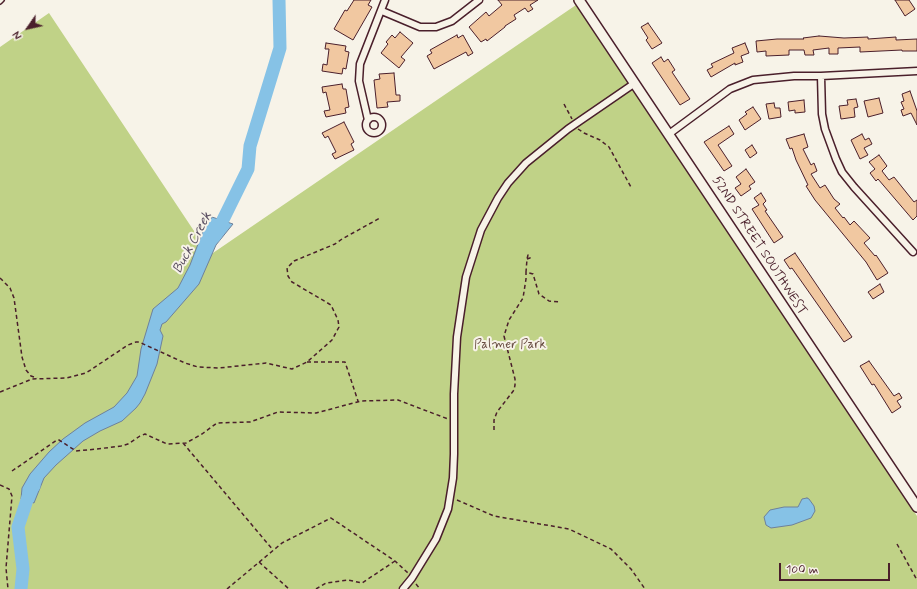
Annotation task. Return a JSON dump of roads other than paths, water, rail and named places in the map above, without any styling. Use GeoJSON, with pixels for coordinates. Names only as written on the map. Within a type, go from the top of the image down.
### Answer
{"type":"FeatureCollection","features":[{"type":"Feature","properties":{"kind":"street"},"geometry":{"type":"LineString","coordinates":[[368,120],[359,81],[360,64],[382,11],[385,0]]}},
{"type":"Feature","properties":{"kind":"street"},"geometry":{"type":"LineString","coordinates":[[382,11],[420,28],[436,27],[452,21],[479,0]]}},
{"type":"Feature","properties":{"kind":"street","name":"52ND STREET SOUTHWEST"},"geometry":{"type":"LineString","coordinates":[[579,0],[917,507]]}},
{"type":"Feature","properties":{"kind":"street"},"geometry":{"type":"LineString","coordinates":[[669,134],[730,89],[753,80],[794,76],[917,71]]}},
{"type":"Feature","properties":{"kind":"street"},"geometry":{"type":"LineString","coordinates":[[821,76],[822,114],[827,134],[842,172],[913,252]]}},
{"type":"Feature","properties":{"kind":"street"},"geometry":{"type":"LineString","coordinates":[[403,589],[412,578],[436,540],[448,509],[453,478],[455,421],[454,394],[457,337],[466,277],[481,230],[508,183],[526,163],[575,124],[635,83]]}},
{"type":"Feature","properties":{"kind":"water"},"geometry":{"type":"Polygon","coordinates":[[[212,217],[233,224],[216,245],[199,284],[166,322],[162,324],[160,330],[163,336],[157,364],[140,403],[122,421],[83,441],[56,465],[44,478],[34,503],[21,499],[22,488],[30,474],[49,452],[63,439],[85,423],[114,407],[127,393],[137,376],[141,349],[153,309],[178,288],[190,265],[203,231],[212,217]]]}},
{"type":"Feature","properties":{"kind":"water"},"geometry":{"type":"Polygon","coordinates":[[[807,498],[814,506],[815,511],[811,518],[792,525],[771,528],[766,525],[764,517],[770,510],[784,507],[798,507],[802,499],[807,498]]]}},
{"type":"Feature","properties":{"kind":"waterway","name":"Buck Creek"},"geometry":{"type":"LineString","coordinates":[[215,236],[248,169],[250,146],[280,48],[279,0]]}},
{"type":"Feature","properties":{"kind":"waterway","name":"Buck Creek"},"geometry":{"type":"LineString","coordinates":[[21,589],[23,569],[18,527],[30,491],[34,486]]}},
{"type":"Feature","properties":{"kind":"park label","name":"Palmer Park"},"geometry":{"type":"Point","coordinates":[510,345]}}]}
